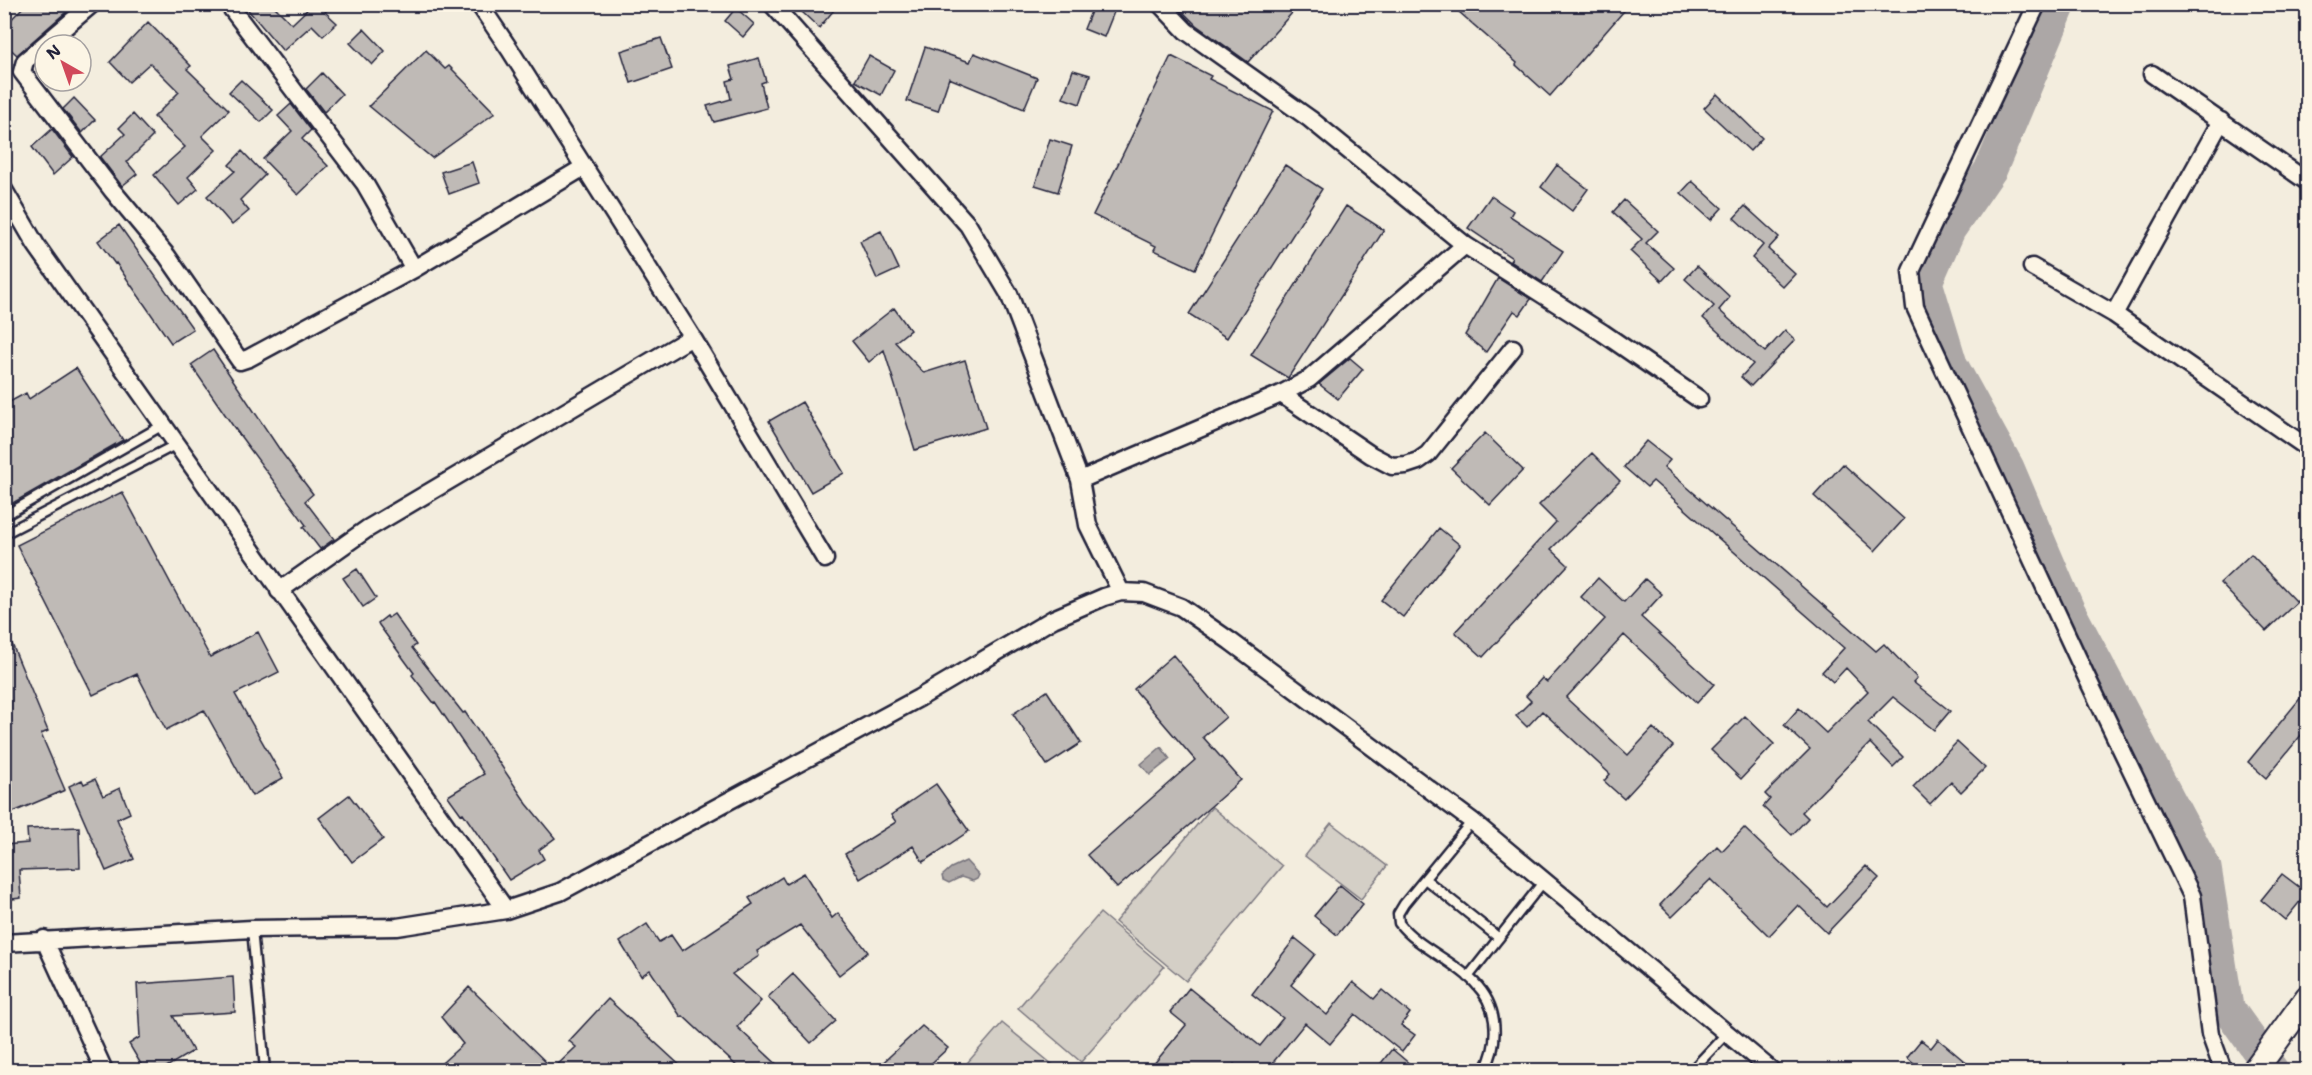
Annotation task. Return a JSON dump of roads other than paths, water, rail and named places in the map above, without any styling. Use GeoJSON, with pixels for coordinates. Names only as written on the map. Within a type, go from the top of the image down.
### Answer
{"type":"FeatureCollection","features":[{"type":"Feature","properties":{"kind":"street"},"geometry":{"type":"LineString","coordinates":[[92,4],[25,61],[22,72],[112,190],[167,256],[240,360],[249,358],[414,269],[584,167]]}},
{"type":"Feature","properties":{"kind":"street"},"geometry":{"type":"LineString","coordinates":[[228,4],[365,184],[414,269]]}},
{"type":"Feature","properties":{"kind":"street"},"geometry":{"type":"LineString","coordinates":[[478,4],[510,50],[692,337],[825,559]]}},
{"type":"Feature","properties":{"kind":"street"},"geometry":{"type":"LineString","coordinates":[[1160,4],[1186,31],[1310,119],[1464,245],[1603,333],[1699,399]]}},
{"type":"Feature","properties":{"kind":"street"},"geometry":{"type":"LineString","coordinates":[[2037,4],[1911,271],[1915,308],[2082,667],[2192,896],[2210,1034],[2223,1071]]}},
{"type":"Feature","properties":{"kind":"street"},"geometry":{"type":"LineString","coordinates":[[776,6],[968,225],[1008,294],[1080,480],[1088,525],[1121,592]]}},
{"type":"Feature","properties":{"kind":"street"},"geometry":{"type":"LineString","coordinates":[[2152,74],[2307,182]]}},
{"type":"Feature","properties":{"kind":"street"},"geometry":{"type":"LineString","coordinates":[[2114,314],[2221,121]]}},
{"type":"Feature","properties":{"kind":"street"},"geometry":{"type":"LineString","coordinates":[[4,189],[36,246],[506,910]]}},
{"type":"Feature","properties":{"kind":"street"},"geometry":{"type":"LineString","coordinates":[[1080,480],[1281,394],[1309,379],[1464,245]]}},
{"type":"Feature","properties":{"kind":"street"},"geometry":{"type":"LineString","coordinates":[[2032,267],[2114,314],[2307,447]]}},
{"type":"Feature","properties":{"kind":"street"},"geometry":{"type":"LineString","coordinates":[[279,591],[367,529],[692,337]]}},
{"type":"Feature","properties":{"kind":"street"},"geometry":{"type":"LineString","coordinates":[[1281,394],[1371,455],[1392,466],[1406,465],[1428,454],[1513,348]]}},
{"type":"Feature","properties":{"kind":"street"},"geometry":{"type":"LineString","coordinates":[[4,943],[252,929],[397,927],[506,910],[560,892],[919,698],[1053,619],[1121,592],[1144,593],[1181,607],[1230,641],[1472,821],[1771,1071]]}},
{"type":"Feature","properties":{"kind":"street"},"geometry":{"type":"LineString","coordinates":[[44,939],[104,1071]]}},
{"type":"Feature","properties":{"kind":"street"},"geometry":{"type":"LineString","coordinates":[[2255,1070],[2304,1002]]}},
{"type":"Feature","properties":{"kind":"lane"},"geometry":{"type":"LineString","coordinates":[[4,516],[163,425]]}},
{"type":"Feature","properties":{"kind":"lane"},"geometry":{"type":"LineString","coordinates":[[4,534],[175,445]]}},
{"type":"Feature","properties":{"kind":"lane"},"geometry":{"type":"LineString","coordinates":[[1472,821],[1398,914],[1399,923],[1468,977],[1486,995],[1493,1016],[1495,1034],[1490,1061],[1485,1071]]}},
{"type":"Feature","properties":{"kind":"lane"},"geometry":{"type":"LineString","coordinates":[[1425,879],[1499,938]]}},
{"type":"Feature","properties":{"kind":"lane"},"geometry":{"type":"LineString","coordinates":[[1468,977],[1544,880]]}},
{"type":"Feature","properties":{"kind":"lane"},"geometry":{"type":"LineString","coordinates":[[252,929],[265,1071]]}},
{"type":"Feature","properties":{"kind":"lane"},"geometry":{"type":"LineString","coordinates":[[1692,1071],[1727,1033]]}},
{"type":"Feature","properties":{"kind":"waterway"},"geometry":{"type":"LineString","coordinates":[[2060,4],[1991,169],[1949,230],[1926,282],[1951,364],[2008,468],[2068,609],[2205,868],[2227,1007],[2272,1070]]}}]}
